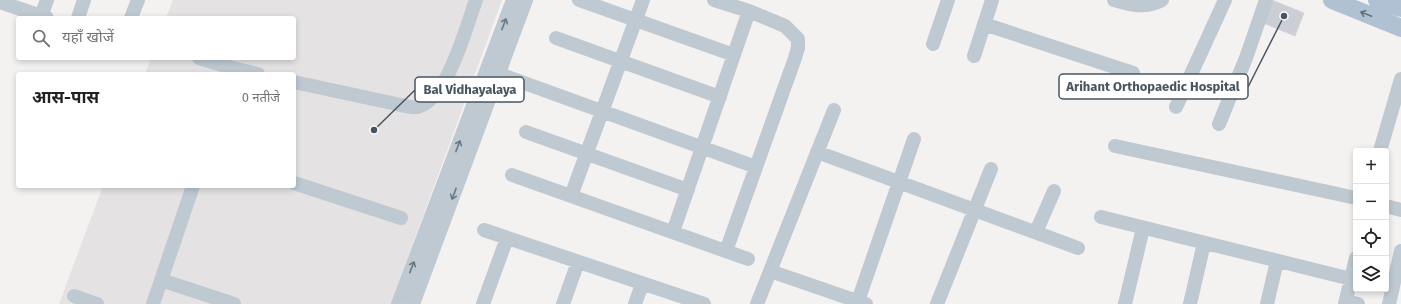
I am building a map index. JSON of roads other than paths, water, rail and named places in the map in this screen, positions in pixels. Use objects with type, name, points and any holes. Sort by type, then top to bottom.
[{"type":"main road","points":[[1332,0],[1401,28]]},
{"type":"main road","points":[[1377,0],[1401,8]]},
{"type":"street","points":[[44,16],[47,0]]},
{"type":"street","points":[[79,16],[84,0]]},
{"type":"street","points":[[132,16],[138,0]]},
{"type":"street","points":[[296,82],[401,105],[416,107],[427,103],[439,90],[449,74],[476,0]]},
{"type":"street","points":[[413,304],[493,72],[513,0]]},
{"type":"street","points":[[398,304],[493,72],[526,0]]},
{"type":"street","points":[[579,0],[734,55]]},
{"type":"street","points":[[571,196],[643,0]]},
{"type":"street","points":[[714,0],[749,11],[785,26],[798,39],[798,48],[795,58],[726,251]]},
{"type":"street","points":[[933,44],[948,0]]},
{"type":"street","points":[[974,56],[992,0]]},
{"type":"street","points":[[1114,0],[1131,5],[1146,6],[1162,0]]},
{"type":"street","points":[[1176,107],[1225,0]]},
{"type":"street","points":[[1219,124],[1246,58],[1266,0]]},
{"type":"street","points":[[0,2],[41,16]]},
{"type":"street","points":[[673,232],[749,11]]},
{"type":"street","points":[[984,24],[1133,73]]},
{"type":"street","points":[[556,38],[720,97]]},
{"type":"street","points":[[204,60],[231,71]]},
{"type":"street","points":[[493,72],[756,167]]},
{"type":"street","points":[[1381,148],[1401,79]]},
{"type":"street","points":[[757,304],[834,110]]},
{"type":"street","points":[[526,132],[688,190]]},
{"type":"street","points":[[770,271],[862,303],[899,182],[914,139]]},
{"type":"street","points":[[1114,146],[1353,197]]},
{"type":"street","points":[[817,152],[1078,248]]},
{"type":"street","points":[[937,304],[991,169]]},
{"type":"street","points":[[512,175],[748,259]]},
{"type":"street","points":[[296,184],[401,218]]},
{"type":"street","points":[[153,304],[192,188]]},
{"type":"street","points":[[1036,232],[1054,191]]},
{"type":"street","points":[[1389,207],[1401,210]]},
{"type":"street","points":[[1101,217],[1351,279]]},
{"type":"street","points":[[1125,304],[1144,228]]},
{"type":"street","points":[[484,230],[702,304]]},
{"type":"street","points":[[483,304],[507,238]]},
{"type":"street","points":[[1190,304],[1204,243]]},
{"type":"street","points":[[1389,304],[1401,251]]},
{"type":"street","points":[[1267,304],[1277,261]]},
{"type":"street","points":[[563,304],[578,262]]},
{"type":"street","points":[[1350,303],[1351,279],[1353,271]]},
{"type":"street","points":[[161,280],[234,304]]},
{"type":"street","points":[[635,304],[642,284]]},
{"type":"street","points":[[74,296],[97,304]]},
{"type":"place","name":"Arihant Orthopaedic Hospital","points":[[1284,16]]},
{"type":"place","name":"Bal Vidhayalaya","points":[[374,130]]}]
